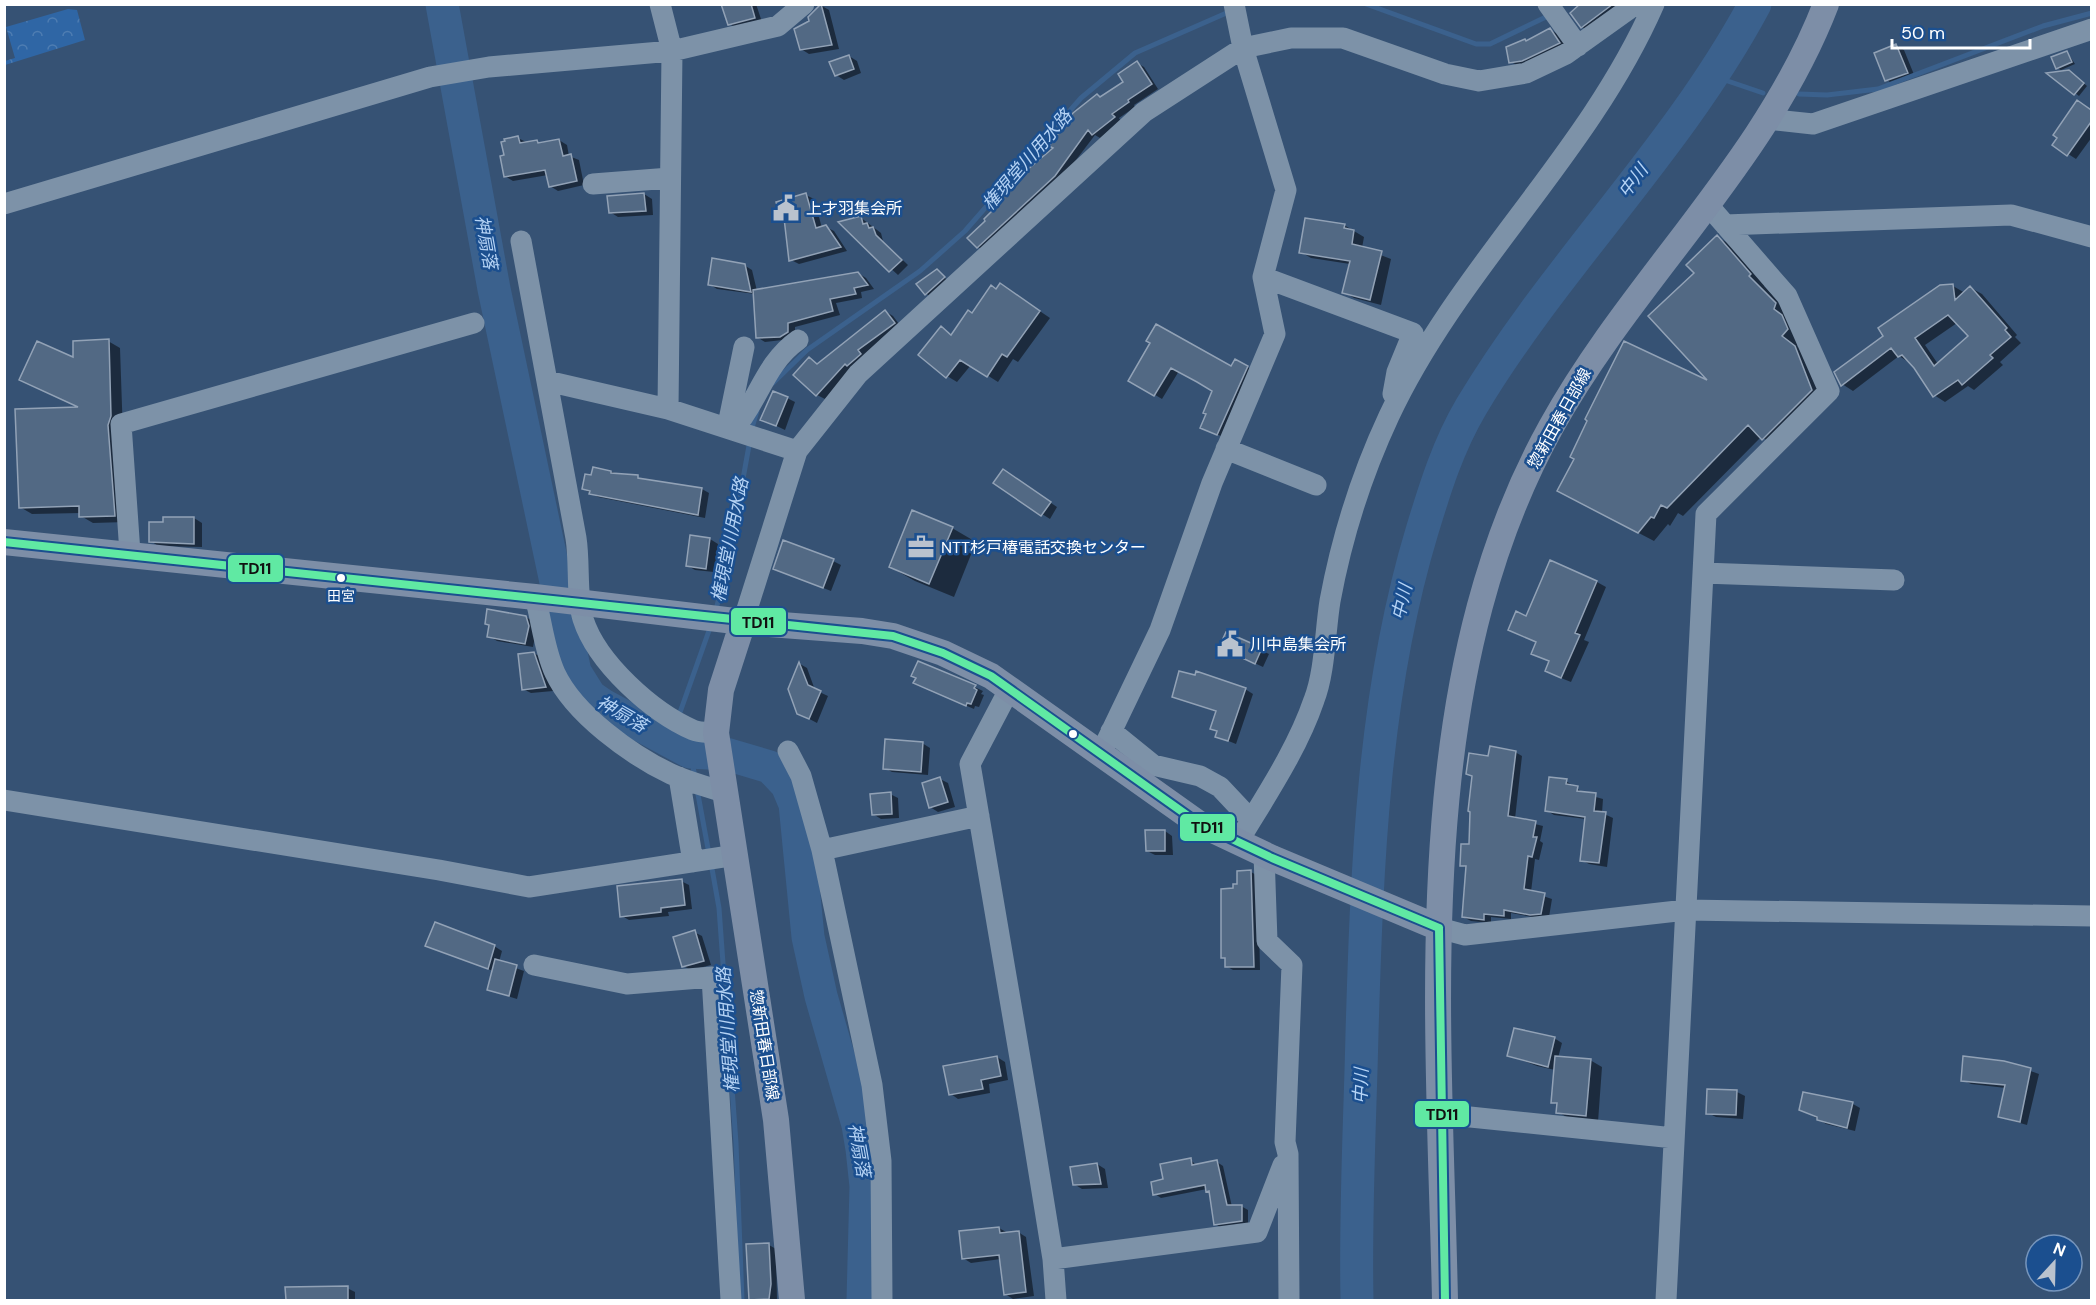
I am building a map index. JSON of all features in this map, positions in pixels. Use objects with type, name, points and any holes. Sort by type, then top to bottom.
[{"type":"main road","name":"惣新田春日部線","points":[[1445,1300],[1439,928],[1456,729],[1467,661],[1490,566],[1513,506],[1550,427],[1611,329],[1707,204],[1767,119],[1816,31],[1826,4]]},
{"type":"main road","points":[[4,542],[130,553],[743,622],[862,631],[893,636],[971,665],[1010,688],[1170,806],[1268,856],[1439,928]]},
{"type":"main road","points":[[716,733],[721,690],[743,622]]},
{"type":"main road","name":"惣新田春日部線","points":[[716,733],[723,792],[736,855],[776,1120],[792,1300]]},
{"type":"street","points":[[660,4],[672,51],[668,409]]},
{"type":"street","points":[[4,204],[430,77],[489,67],[672,51],[778,26],[804,4]]},
{"type":"street","points":[[1100,755],[1160,630],[1226,449],[1275,334],[1263,277],[1286,190],[1243,48],[1233,4]]},
{"type":"street","points":[[1548,4],[1578,46]]},
{"type":"street","points":[[743,622],[797,451],[858,374],[1144,112],[1243,48],[1291,38],[1343,38],[1445,74],[1479,81],[1526,74],[1578,46],[1635,4]]},
{"type":"street","points":[[1238,842],[1300,732],[1315,698],[1341,542],[1354,499],[1389,415],[1437,328],[1597,107],[1641,33],[1654,4]]},
{"type":"street","points":[[1767,119],[1813,124],[2091,29]]},
{"type":"street","points":[[593,184],[670,178]]},
{"type":"street","points":[[1666,1300],[1706,514],[1829,391],[1787,296],[1707,204]]},
{"type":"street","points":[[1725,225],[2011,215],[2091,237]]},
{"type":"street","points":[[521,241],[579,557],[583,618],[592,638],[618,675],[633,689],[664,713],[695,731],[716,733]]},
{"type":"street","points":[[1263,277],[1413,333],[1397,372],[1389,415]]},
{"type":"street","points":[[130,553],[121,424],[474,323]]},
{"type":"street","points":[[733,430],[744,418],[770,368],[798,340]]},
{"type":"street","points":[[733,430],[730,415],[744,347]]},
{"type":"street","points":[[547,381],[668,409],[797,451]]},
{"type":"street","points":[[1226,449],[1316,485]]},
{"type":"street","points":[[1703,573],[1894,580]]},
{"type":"street","points":[[535,597],[548,657],[567,692],[601,728],[634,753],[679,777],[723,792]]},
{"type":"street","points":[[1010,688],[970,764],[1053,1259],[1056,1300]]},
{"type":"street","points":[[1111,731],[1153,765],[1200,776],[1220,787],[1251,820]]},
{"type":"street","points":[[788,751],[801,776],[822,850],[872,1085],[881,1161],[882,1300]]},
{"type":"street","points":[[679,777],[693,862]]},
{"type":"street","points":[[4,800],[439,870],[529,887],[736,855]]},
{"type":"street","points":[[822,850],[979,816]]},
{"type":"street","points":[[1268,856],[1267,941],[1292,965],[1285,1142],[1288,1154],[1289,1300]]},
{"type":"street","points":[[1439,928],[1465,935],[1686,910],[2091,916]]},
{"type":"street","points":[[534,965],[627,984],[712,977],[730,1300]]},
{"type":"street","points":[[1441,1114],[1674,1138]]},
{"type":"street","points":[[1053,1259],[1257,1232],[1288,1154]]},
{"type":"green space","points":[[68,9],[77,10],[85,40],[5,65],[5,61],[15,58],[6,27]]},
{"type":"building","points":[[721,4],[751,4],[755,18],[728,25]]},
{"type":"building","points":[[821,4],[832,45],[800,50],[794,29],[809,21],[808,17]]},
{"type":"building","points":[[1580,4],[1613,4],[1581,28],[1570,13]]},
{"type":"building","points":[[1550,28],[1560,43],[1522,61],[1509,63],[1506,47],[1525,39],[1526,41]]},
{"type":"building","points":[[1896,44],[1908,73],[1885,81],[1874,53]]},
{"type":"building","points":[[2067,51],[2072,62],[2056,69],[2051,57]]},
{"type":"building","points":[[849,55],[854,69],[835,76],[829,62]]},
{"type":"building","points":[[1137,61],[1152,84],[1128,100],[1129,102],[1112,114],[1115,117],[1092,135],[1088,130],[1055,176],[977,248],[967,238],[985,221],[984,219],[996,207],[994,204],[1017,182],[1015,180],[1053,148],[1049,146],[1073,113],[1097,94],[1100,97],[1123,82],[1118,74]]},
{"type":"building","points":[[2069,70],[2084,83],[2074,95],[2046,73]]},
{"type":"building","points":[[2077,100],[2091,110],[2091,122],[2067,156],[2052,145],[2057,138],[2053,135]]},
{"type":"building","points":[[518,136],[520,143],[537,140],[538,143],[559,139],[563,156],[571,154],[577,181],[549,187],[545,170],[504,177],[500,156],[504,155],[501,142],[505,141],[504,139]]},
{"type":"building","points":[[644,193],[646,211],[609,213],[607,196]]},
{"type":"building","points":[[806,193],[816,228],[826,225],[841,247],[789,261],[784,218],[781,219],[776,202]]},
{"type":"building","points":[[861,216],[863,224],[867,223],[869,228],[873,227],[876,235],[902,260],[889,272],[838,222]]},
{"type":"building","points":[[1305,218],[1345,224],[1344,228],[1354,230],[1352,244],[1382,251],[1370,300],[1342,293],[1350,261],[1299,253]]},
{"type":"building","points":[[1717,235],[1751,274],[1749,276],[1776,303],[1774,309],[1782,315],[1788,329],[1782,336],[1795,346],[1812,390],[1762,440],[1748,425],[1667,508],[1661,505],[1654,518],[1651,517],[1638,533],[1557,491],[1574,459],[1570,457],[1587,421],[1585,419],[1624,341],[1707,380],[1648,316],[1694,273],[1686,265]]},
{"type":"building","points":[[712,258],[745,264],[751,292],[708,285]]},
{"type":"building","points":[[937,269],[945,277],[925,295],[916,284]]},
{"type":"building","points":[[858,272],[868,285],[854,288],[856,294],[830,299],[833,311],[788,323],[788,332],[780,337],[756,338],[753,290]]},
{"type":"building","points":[[1000,283],[1040,311],[1007,357],[1002,354],[987,377],[960,360],[946,378],[918,355],[941,326],[951,335],[968,310],[972,313],[991,285],[996,289]]},
{"type":"building","points":[[1953,284],[1955,300],[1970,286],[2007,328],[2005,330],[2011,337],[1990,355],[1993,358],[1962,385],[1958,380],[1933,397],[1914,368],[1902,355],[1898,357],[1891,348],[1841,386],[1834,372],[1883,336],[1878,328],[1940,285]],"holes":[[[1948,315],[1968,336],[1934,366],[1915,338]]]},
{"type":"building","points":[[885,310],[895,323],[858,350],[861,354],[847,366],[845,364],[816,396],[793,375],[809,357],[817,364]]},
{"type":"building","points":[[1156,324],[1231,366],[1235,359],[1248,366],[1217,435],[1200,428],[1212,391],[1171,368],[1154,396],[1128,381],[1150,343],[1146,341]]},
{"type":"building","points":[[109,339],[111,416],[108,425],[115,516],[79,517],[79,506],[19,508],[15,409],[78,407],[19,380],[37,341],[73,357],[73,341]]},
{"type":"building","points":[[773,391],[788,397],[776,426],[760,420]]},
{"type":"building","points":[[593,467],[611,471],[611,473],[638,475],[638,478],[702,488],[698,515],[589,494],[590,491],[582,489],[585,474],[591,475]]},
{"type":"building","points":[[1003,469],[1051,502],[1041,516],[993,483]]},
{"type":"building","name":"NTT杉戸椿電話交換センター","points":[[912,510],[953,527],[929,584],[889,567]]},
{"type":"building","points":[[163,517],[194,517],[194,544],[149,542],[149,522],[163,522]]},
{"type":"building","points":[[690,535],[710,538],[706,569],[686,566]]},
{"type":"building","points":[[783,540],[834,559],[823,588],[773,569]]},
{"type":"building","points":[[1550,560],[1597,581],[1575,633],[1580,635],[1561,678],[1545,671],[1549,661],[1531,654],[1536,642],[1508,630],[1516,611],[1526,616]]},
{"type":"building","points":[[487,609],[526,616],[529,626],[525,644],[487,637],[489,625],[485,624]]},
{"type":"building","points":[[1226,632],[1262,648],[1255,664],[1219,647]]},
{"type":"building","points":[[534,652],[546,687],[522,690],[518,654]]},
{"type":"building","points":[[918,661],[976,685],[974,688],[977,690],[971,704],[967,703],[966,706],[913,683],[916,678],[911,676]]},
{"type":"building","points":[[799,662],[808,685],[821,691],[809,719],[797,714],[788,689]]},
{"type":"building","points":[[1179,671],[1195,675],[1196,671],[1246,688],[1228,741],[1215,737],[1217,731],[1210,729],[1216,711],[1172,697]]},
{"type":"building","points":[[885,739],[923,742],[921,772],[883,769]]},
{"type":"building","points":[[1490,746],[1516,751],[1508,816],[1536,821],[1533,837],[1537,837],[1532,857],[1528,856],[1524,889],[1545,893],[1541,914],[1530,915],[1504,910],[1504,916],[1484,914],[1484,920],[1462,917],[1466,866],[1460,866],[1461,844],[1469,844],[1470,812],[1468,811],[1472,776],[1466,774],[1469,753],[1488,756]]},
{"type":"building","points":[[940,777],[948,802],[929,808],[922,783]]},
{"type":"building","points":[[1549,777],[1567,779],[1566,784],[1578,786],[1577,791],[1596,793],[1594,811],[1606,812],[1599,863],[1580,861],[1585,817],[1545,811]]},
{"type":"building","points":[[891,792],[892,814],[872,815],[870,794]]},
{"type":"building","points":[[1145,830],[1165,830],[1165,851],[1146,851]]},
{"type":"building","points":[[1251,870],[1254,967],[1225,967],[1225,958],[1221,958],[1221,889],[1233,888],[1233,884],[1237,884],[1237,871]]},
{"type":"building","points":[[682,879],[685,905],[661,908],[661,912],[620,917],[617,886]]},
{"type":"building","points":[[435,922],[495,945],[488,969],[425,946]]},
{"type":"building","points":[[695,930],[704,961],[682,967],[673,937]]},
{"type":"building","points":[[495,959],[517,965],[509,996],[487,990]]},
{"type":"building","points":[[1514,1028],[1555,1037],[1548,1067],[1507,1056]]},
{"type":"building","points":[[997,1056],[1001,1076],[981,1080],[983,1089],[949,1095],[943,1066]]},
{"type":"building","points":[[1555,1056],[1591,1059],[1586,1116],[1556,1113],[1557,1103],[1551,1103]]},
{"type":"building","points":[[1963,1056],[2004,1061],[2031,1068],[2020,1122],[1998,1117],[2005,1085],[1961,1081]]},
{"type":"building","points":[[1707,1089],[1737,1090],[1736,1115],[1706,1114]]},
{"type":"building","points":[[1803,1092],[1853,1102],[1847,1128],[1817,1120],[1817,1117],[1799,1110]]},
{"type":"building","points":[[1191,1158],[1192,1165],[1217,1160],[1227,1205],[1242,1205],[1242,1221],[1214,1225],[1209,1191],[1206,1192],[1205,1185],[1153,1195],[1151,1182],[1163,1179],[1160,1164]]},
{"type":"building","points":[[1097,1163],[1101,1184],[1073,1185],[1070,1167]]},
{"type":"building","points":[[999,1227],[1000,1233],[1019,1231],[1026,1292],[1004,1295],[999,1255],[962,1259],[959,1231]]},
{"type":"building","points":[[769,1243],[771,1284],[769,1299],[749,1300],[746,1244]]},
{"type":"building","points":[[348,1286],[348,1300],[286,1300],[285,1287]]},
{"type":"waterway","name":"神扇落","points":[[442,4],[494,289],[575,672],[590,696],[690,752],[726,754],[770,767],[787,785],[795,804],[808,937],[821,996],[858,1125],[862,1149],[866,1186],[863,1300]]},
{"type":"waterway","name":"権現堂川用水路","points":[[1366,4],[1476,44],[1490,44],[1550,15]]},
{"type":"waterway","name":"中川","points":[[1357,1300],[1357,1200],[1370,843],[1383,717],[1393,654],[1406,592],[1427,515],[1455,437],[1504,355],[1690,109],[1755,4]]},
{"type":"waterway","name":"権現堂川用水路","points":[[773,383],[807,350],[920,271],[965,231],[1081,98],[1135,53],[1231,11]]},
{"type":"waterway","points":[[1799,94],[1827,95],[1878,89],[2043,26],[2092,13]]},
{"type":"waterway","points":[[1713,76],[1763,93]]},
{"type":"waterway","name":"権現堂川用水路","points":[[751,431],[757,411]]},
{"type":"waterway","name":"権現堂川用水路","points":[[716,610],[730,551],[750,440]]},
{"type":"waterway","name":"権現堂川用水路","points":[[678,718],[711,625]]},
{"type":"waterway","name":"権現堂川用水路","points":[[681,732],[690,752],[695,777]]},
{"type":"waterway","name":"権現堂川用水路","points":[[697,789],[709,854]]},
{"type":"waterway","name":"権現堂川用水路","points":[[711,863],[719,908],[736,1143],[742,1300]]},
{"type":"transit line","name":"TD11","points":[[4,542],[893,636],[943,653],[991,676],[1198,823],[1272,858],[1439,928]]},
{"type":"transit line","name":"TD11","points":[[1439,928],[1445,1300]]},
{"type":"place","name":"上才羽集会所","points":[[786,208]]},
{"type":"place","name":"NTT杉戸椿電話交換センター","points":[[921,547]]},
{"type":"place","name":"田宮","points":[[341,578]]},
{"type":"place","name":"川中島集会所","points":[[1230,644]]}]
